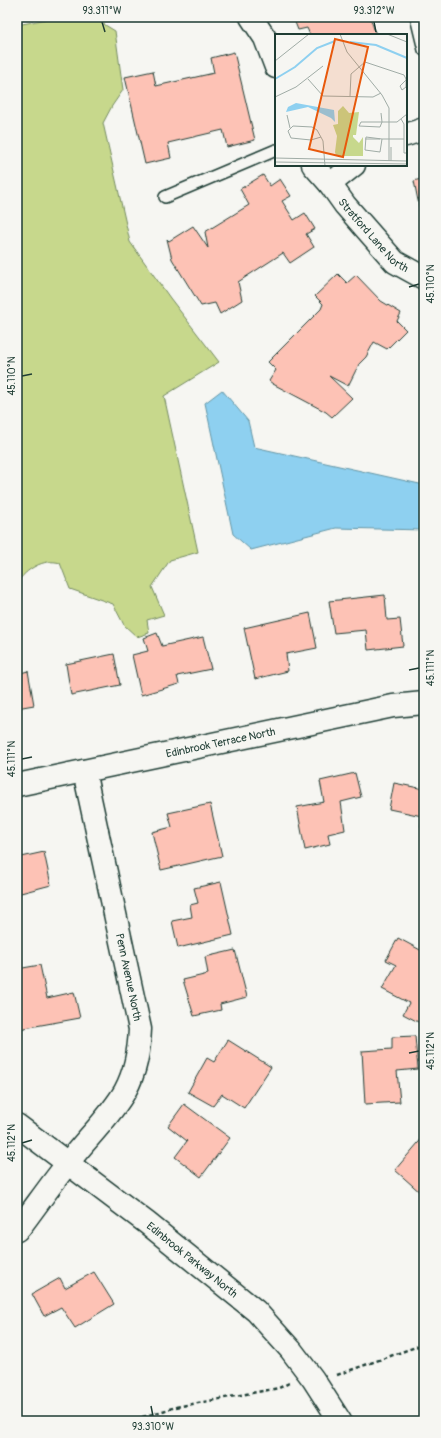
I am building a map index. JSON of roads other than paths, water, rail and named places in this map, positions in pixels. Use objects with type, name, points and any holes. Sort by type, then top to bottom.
[{"type":"street","points":[[251,17],[265,38],[275,64]]},
{"type":"street","points":[[407,135],[424,129]]},
{"type":"street","name":"Stratford Lane North","points":[[314,166],[330,184],[345,205],[395,262],[424,278]]},
{"type":"street","points":[[330,184],[353,166]]},
{"type":"street","name":"Edinbrook Terrace North","points":[[17,785],[393,706],[424,703]]},
{"type":"street","name":"Penn Avenue North","points":[[17,1230],[68,1163],[112,1110],[125,1091],[134,1070],[139,1051],[140,1029],[84,771]]},
{"type":"street","name":"Edinbrook Parkway North","points":[[17,1125],[153,1228],[256,1311],[291,1350],[313,1378],[340,1421]]},
{"type":"lane","points":[[416,17],[424,50]]},
{"type":"lane","points":[[165,197],[275,150]]},
{"type":"water","points":[[222,390],[248,421],[254,447],[424,485],[424,530],[336,528],[251,550],[233,534],[205,403]]}]
